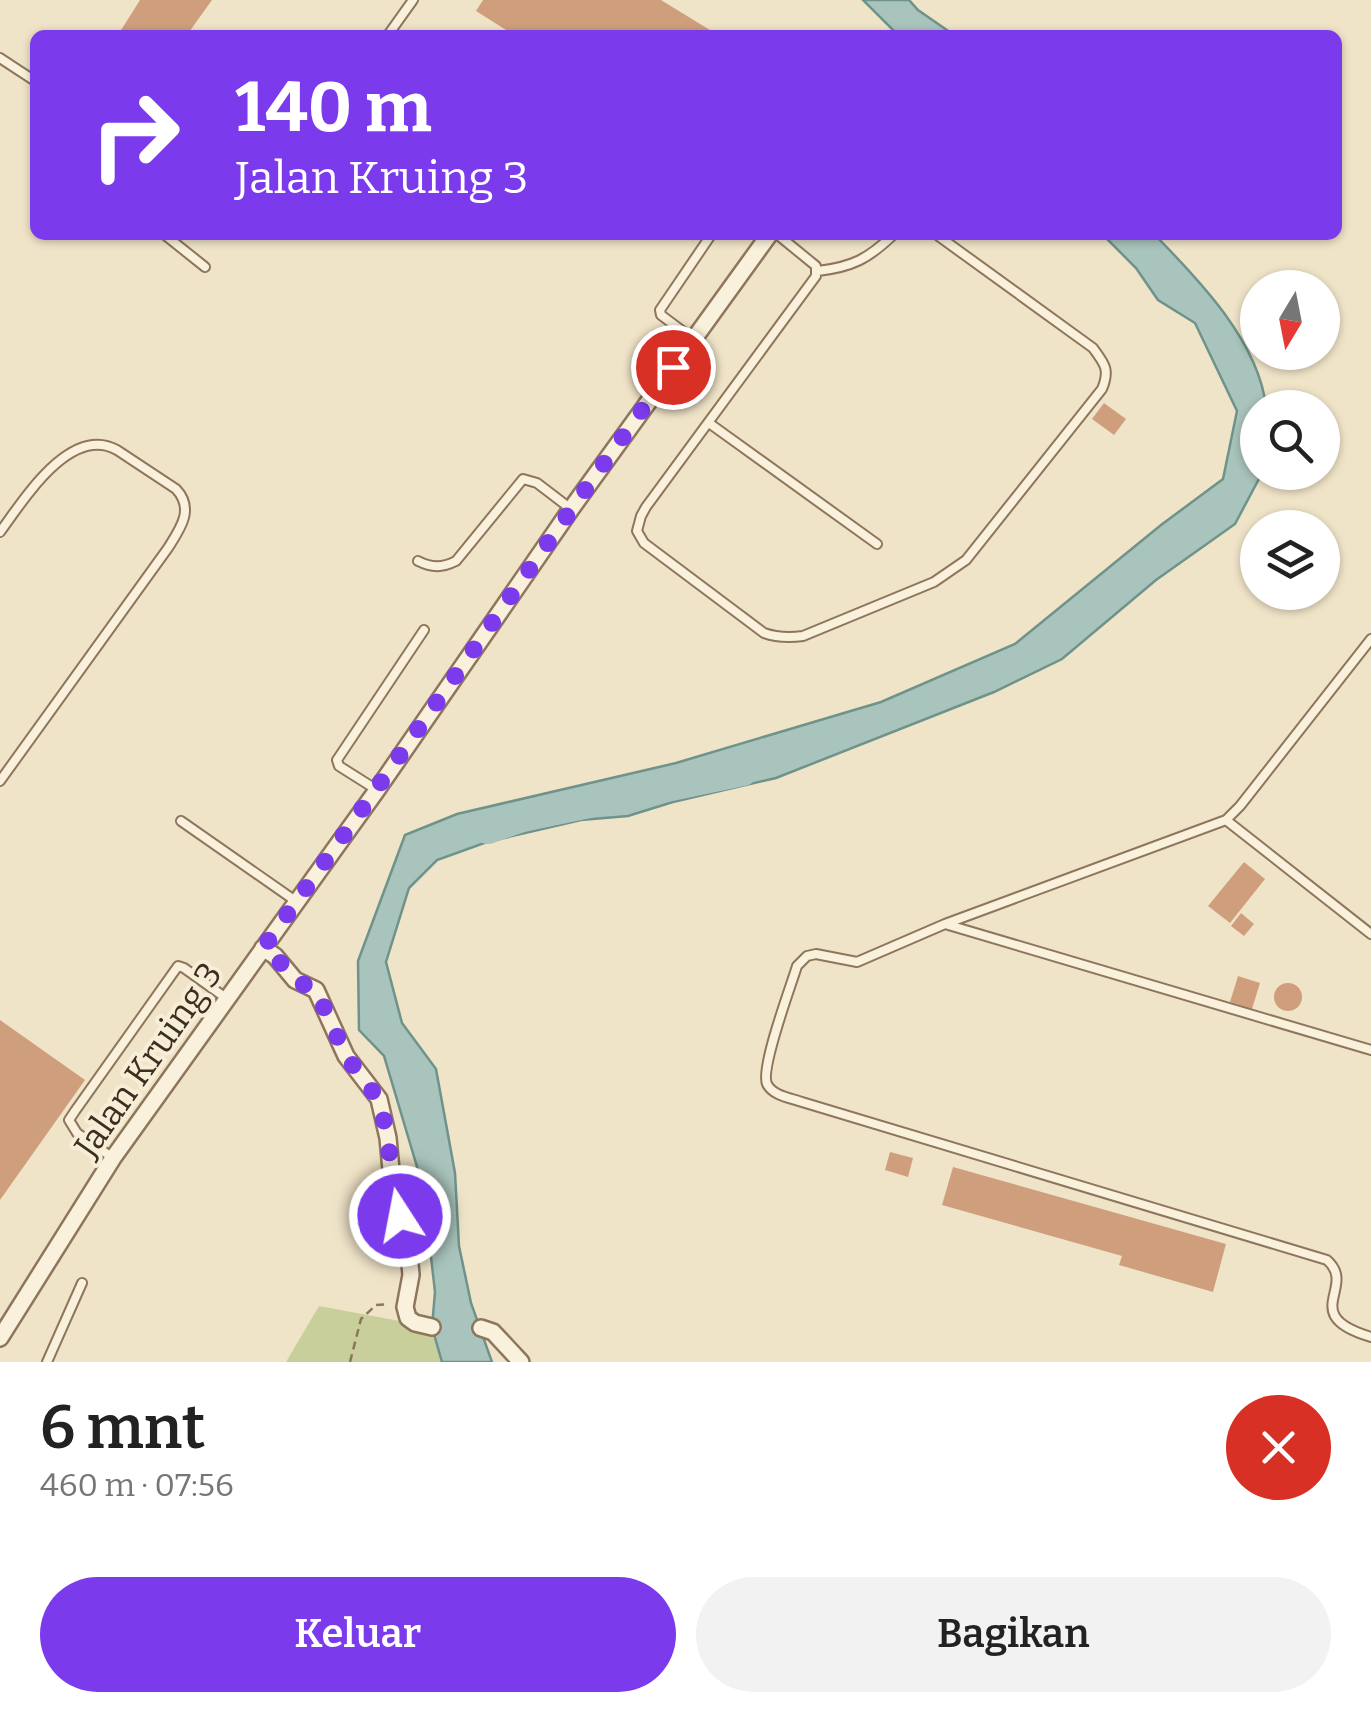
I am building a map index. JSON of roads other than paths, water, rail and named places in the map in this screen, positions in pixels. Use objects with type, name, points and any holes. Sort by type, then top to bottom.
[{"type":"street","name":"Jalan Kruing 3","points":[[0,1338],[113,1158],[765,240]]},
{"type":"street","points":[[263,948],[275,956],[294,980],[316,990],[346,1056],[379,1100],[388,1138],[393,1191],[408,1242],[412,1276],[405,1307],[408,1318],[432,1327]]},
{"type":"street","points":[[481,1328],[493,1332],[522,1362]]},
{"type":"lane","points":[[392,30],[413,0]]},
{"type":"lane","points":[[0,58],[30,78]]},
{"type":"lane","points":[[171,240],[205,266]]},
{"type":"lane","points":[[694,339],[661,315],[660,310],[708,240]]},
{"type":"lane","points":[[784,240],[818,271]]},
{"type":"lane","points":[[818,271],[852,265],[887,240]]},
{"type":"lane","points":[[818,271],[646,507],[638,524],[638,536],[644,543],[764,632],[777,637],[803,636],[934,582],[966,560],[1102,389],[1106,367],[1093,348],[944,240]]},
{"type":"lane","points":[[709,424],[877,544]]},
{"type":"lane","points":[[0,532],[4,517],[50,468],[62,458],[98,444],[117,450],[176,489],[186,505],[180,530],[168,548],[0,781]]},
{"type":"lane","points":[[418,562],[439,567],[456,560],[523,479],[537,483],[571,509]]},
{"type":"lane","points":[[377,790],[339,766],[337,760],[424,630]]},
{"type":"lane","points":[[1371,639],[1226,820],[945,924],[858,962],[811,954],[800,962],[765,1076],[772,1090],[802,1102],[1320,1258],[1335,1268],[1338,1280],[1332,1310],[1340,1325],[1371,1337]]},
{"type":"lane","points":[[1226,820],[1371,934]]},
{"type":"lane","points":[[181,821],[297,902]]},
{"type":"lane","points":[[1362,928],[1371,916]]},
{"type":"lane","points":[[945,924],[1371,1050]]},
{"type":"lane","points":[[113,1158],[77,1133],[70,1120],[178,966],[227,999]]},
{"type":"lane","points":[[48,1362],[82,1283]]},
{"type":"water","points":[[863,0],[909,0],[947,30],[893,30]]},
{"type":"water","points":[[1108,240],[1160,240],[1239,336],[1240,370],[1256,370],[1262,390],[1240,390],[1240,490],[1253,490],[1235,524],[1156,580],[1062,659],[994,692],[776,778],[628,816],[581,820],[487,842],[437,860],[409,888],[386,962],[402,1023],[436,1069],[455,1173],[459,1246],[471,1303],[492,1362],[442,1362],[432,1327],[435,1292],[423,1187],[384,1056],[359,1030],[358,961],[405,835],[457,814],[676,763],[881,702],[1015,644],[1223,479],[1237,411],[1195,323],[1158,300],[1136,268]]},
{"type":"waterway","points":[[488,830],[522,818],[743,772]]}]
